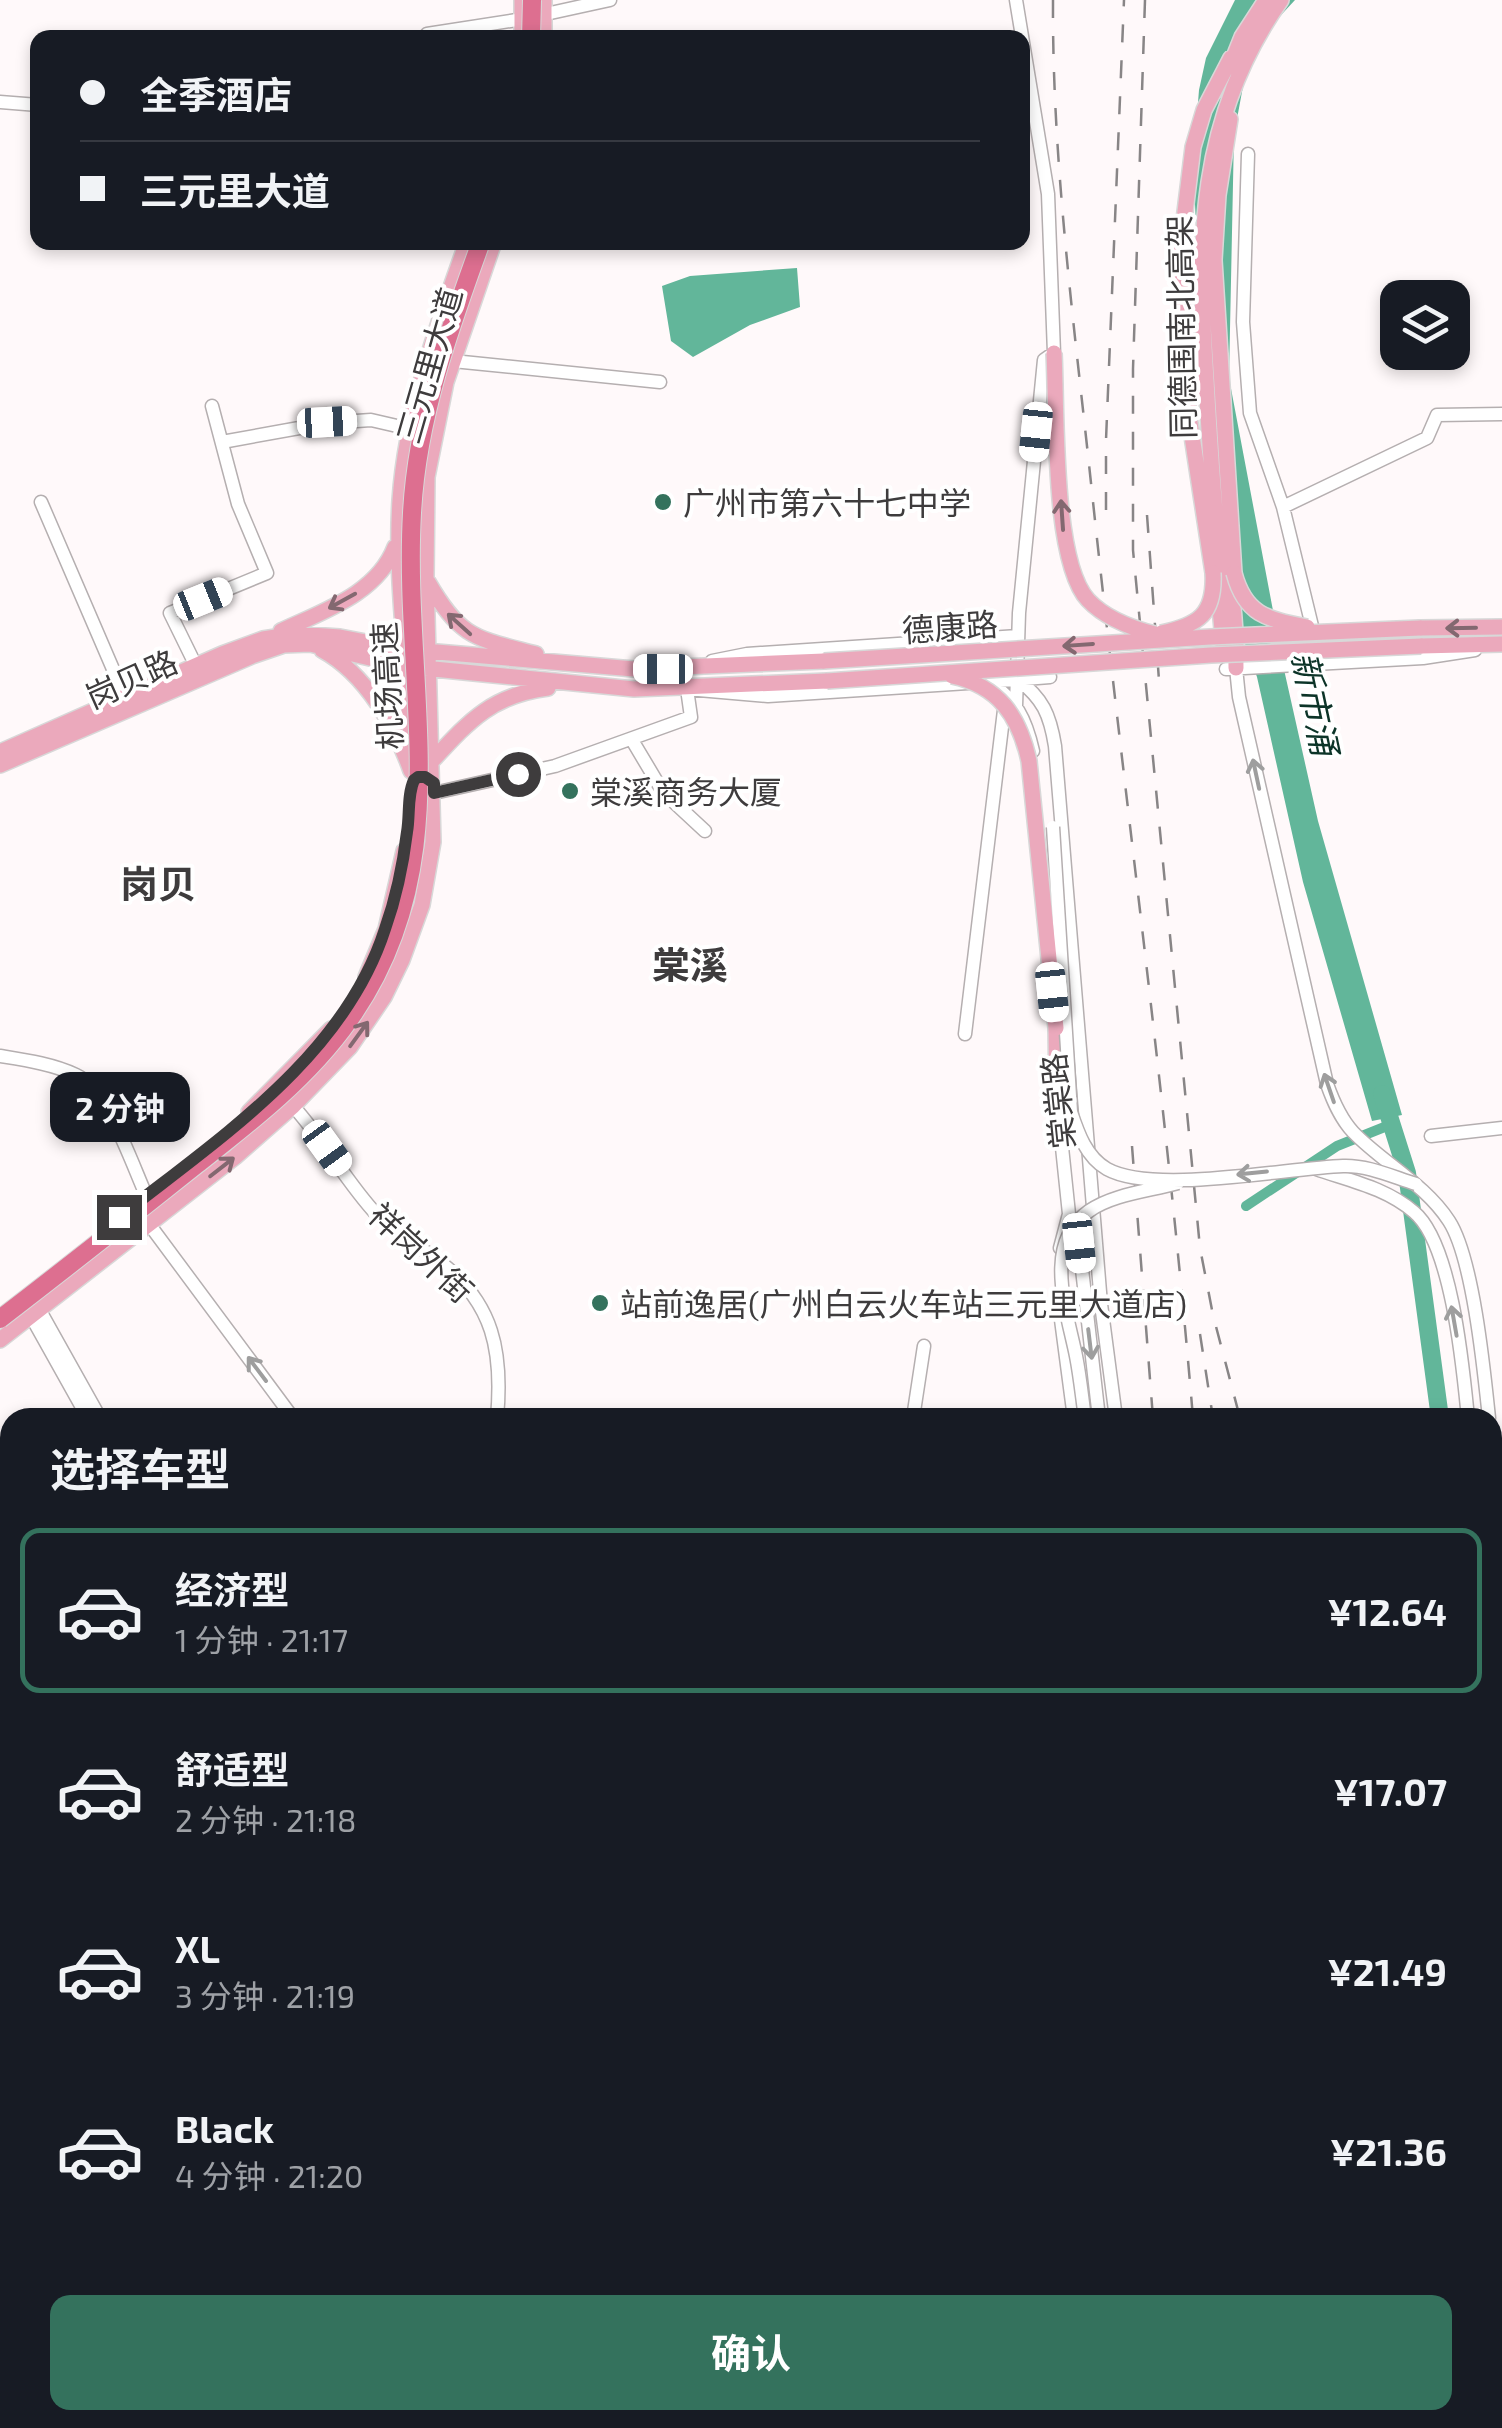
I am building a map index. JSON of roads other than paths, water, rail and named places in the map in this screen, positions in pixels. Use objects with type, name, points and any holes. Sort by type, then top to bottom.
[{"type":"highway","points":[[534,30],[540,5]]},
{"type":"highway","name":"机场高速","points":[[0,1320],[240,1130],[294,1082],[348,1022],[379,970],[407,894],[420,810],[411,560],[414,480],[431,391],[478,250]]},
{"type":"main road","points":[[522,0],[522,30]]},
{"type":"main road","name":"同德围南北高架","points":[[1236,668],[1220,598],[1206,473],[1192,301],[1194,220],[1206,140],[1217,102],[1242,37],[1266,0]]},
{"type":"main road","name":"同德围南北高架","points":[[1206,473],[1203,223],[1213,149],[1239,69],[1281,0]]},
{"type":"main road","points":[[540,5],[543,30]]},
{"type":"main road","points":[[1112,643],[1192,624],[1204,614],[1214,589],[1188,410],[1181,244],[1186,185],[1200,121],[1242,37]]},
{"type":"main road","points":[[1239,69],[1218,195],[1214,260],[1234,573],[1244,602],[1258,613],[1330,632]]},
{"type":"main road","name":"三元里大道","points":[[0,1310],[286,1078],[325,1037],[354,998],[378,950],[407,837],[411,777],[398,538],[402,482],[410,429],[432,347],[464,250]]},
{"type":"main road","name":"三元里大道","points":[[0,1340],[293,1106],[350,1047],[378,1007],[402,960],[427,883],[433,842],[427,477],[435,428],[491,250]]},
{"type":"main road","points":[[1054,352],[1062,521],[1069,566],[1078,586],[1102,612],[1122,624],[1156,634]]},
{"type":"main road","points":[[264,640],[361,590],[390,561],[398,538]]},
{"type":"main road","points":[[426,579],[456,626],[472,636],[577,665]]},
{"type":"main road","name":"德康路","points":[[403,658],[428,652],[577,665],[684,669],[1112,643],[1502,626]]},
{"type":"main road","name":"岗贝路","points":[[0,752],[264,640],[314,634],[403,658]]},
{"type":"main road","points":[[310,644],[334,656],[364,687],[387,718],[411,777],[425,777],[434,788]]},
{"type":"main road","name":"岗贝路","points":[[0,765],[284,645],[310,644],[403,658]]},
{"type":"main road","name":"德康路","points":[[403,658],[428,669],[577,684],[688,689],[1211,655],[1502,645]]},
{"type":"main road","points":[[928,674],[962,678],[997,695],[1023,732],[1056,1028],[1056,1098]]},
{"type":"main road","points":[[433,760],[473,717],[490,705],[534,690],[577,684]]},
{"type":"main road","points":[[36,1282],[40,1309]]},
{"type":"street","points":[[452,30],[523,19],[540,5],[610,0]]},
{"type":"street","points":[[1016,0],[1021,30]]},
{"type":"street","points":[[965,1034],[1018,636],[1044,360],[1054,352],[1048,194],[1030,85]]},
{"type":"street","points":[[0,102],[30,105]]},
{"type":"street","points":[[1248,154],[1243,322],[1250,412],[1283,507],[1321,664]]},
{"type":"street","points":[[454,361],[660,382]]},
{"type":"street","points":[[196,666],[170,612],[267,572],[238,504],[212,406]]},
{"type":"street","points":[[1283,507],[1427,438],[1436,415],[1502,414]]},
{"type":"street","points":[[222,442],[327,422],[372,420],[410,429]]},
{"type":"street","points":[[42,502],[125,697]]},
{"type":"street","points":[[684,669],[747,654],[1018,636]]},
{"type":"street","points":[[911,643],[915,686]]},
{"type":"street","points":[[1488,1408],[1461,1247],[1449,1220],[1416,1184],[1352,1131],[1334,1104],[1327,1084],[1239,697],[1236,668],[1423,658],[1502,645]]},
{"type":"street","points":[[434,788],[555,766],[632,740],[691,717],[688,689],[768,696],[988,682],[1010,684],[1050,677]]},
{"type":"street","name":"棠棠路","points":[[1010,684],[1028,727],[1036,775],[1030,827],[1069,1214],[1056,1265],[1056,1286],[1073,1408]]},
{"type":"street","name":"棠棠路","points":[[1010,684],[1036,693],[1045,708],[1055,746],[1101,1304],[1115,1408]]},
{"type":"street","points":[[632,740],[663,792],[705,831]]},
{"type":"street","points":[[1055,746],[1052,827],[1068,1087],[1080,1138],[1093,1157],[1106,1168],[1138,1176],[1185,1180],[1345,1166],[1416,1184]]},
{"type":"street","points":[[0,1056],[45,1065],[88,1082],[107,1111],[146,1195]]},
{"type":"street","name":"祥岗外街","points":[[293,1106],[378,1215],[451,1271],[478,1302],[491,1328],[498,1356],[498,1408]]},
{"type":"street","points":[[1431,1136],[1502,1128]]},
{"type":"street","points":[[1062,1147],[1067,1137],[1075,1134],[1082,1135],[1089,1146]]},
{"type":"street","points":[[1316,1169],[1392,1196],[1418,1214],[1431,1233],[1442,1258],[1466,1408]]},
{"type":"street","points":[[1083,1408],[1061,1263],[1070,1232],[1088,1212],[1110,1201],[1185,1180]]},
{"type":"street","points":[[1069,1214],[1079,1243],[1098,1408]]},
{"type":"street","points":[[149,1224],[285,1408]]},
{"type":"street","points":[[40,1309],[84,1408]]},
{"type":"street","points":[[40,1309],[94,1408]]},
{"type":"street","points":[[915,1408],[924,1346]]},
{"type":"waterway","name":"新市涌","points":[[1382,1094],[1407,1173],[1439,1408]]},
{"type":"waterway","points":[[1246,1206],[1337,1146],[1392,1124]]},
{"type":"railway","points":[[1053,0],[1065,242],[1171,1184],[1192,1408]]},
{"type":"railway","points":[[1106,510],[1124,0]]},
{"type":"railway","points":[[1145,0],[1133,369],[1133,550],[1200,1248],[1237,1408]]},
{"type":"railway","points":[[1147,515],[1160,694]]},
{"type":"railway","points":[[1132,1146],[1152,1408]]},
{"type":"railway","points":[[1200,1334],[1211,1408]]},
{"type":"place","name":"广州市第六十七中学","points":[[663,502]]},
{"type":"place","name":"棠溪商务大厦","points":[[570,791]]},
{"type":"place","name":"站前逸居(广州白云火车站三元里大道店)","points":[[600,1303]]},
{"type":"district","name":"岗贝","points":[[158,883]]},
{"type":"district","name":"棠溪","points":[[690,964]]}]
